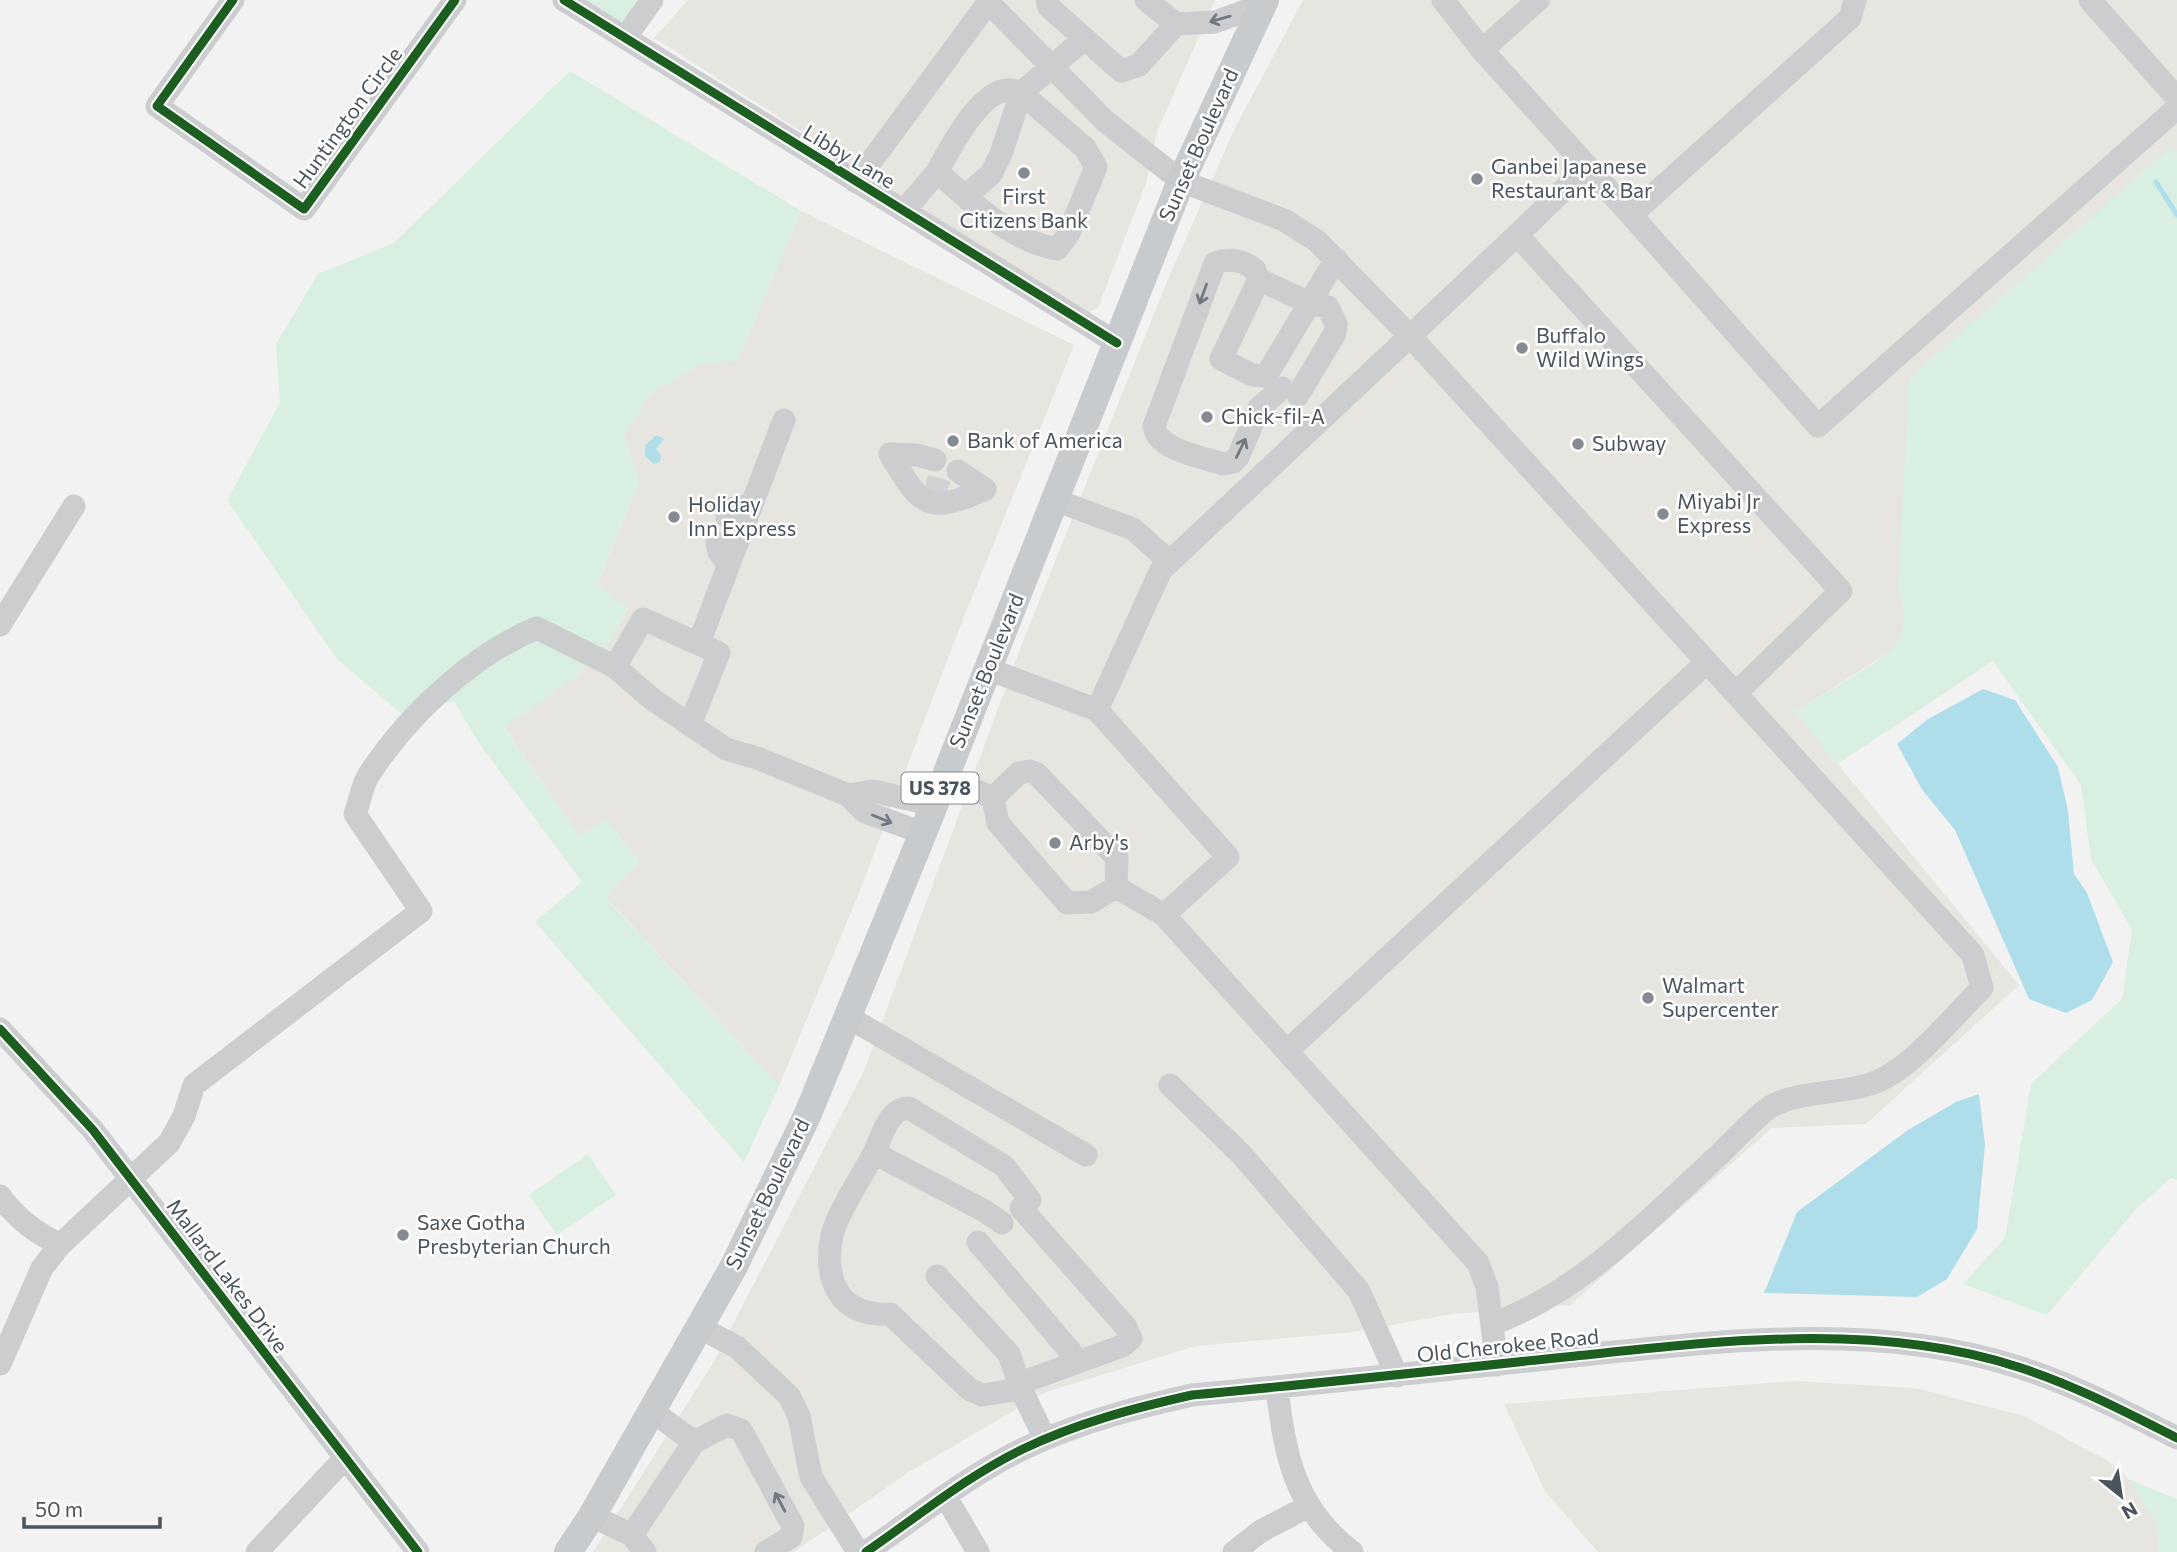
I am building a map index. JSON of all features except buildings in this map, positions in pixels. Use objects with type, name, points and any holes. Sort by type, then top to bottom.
[{"type":"main road","name":"Sunset Boulevard","points":[[578,1540],[700,1328],[781,1170],[848,1017],[923,833],[1181,181],[1263,2]]},
{"type":"street","name":"Huntington Circle","points":[[233,0],[157,106],[304,209],[455,0]]},
{"type":"street","name":"Libby Lane","points":[[564,0],[1117,343]]},
{"type":"street","points":[[625,38],[652,0]]},
{"type":"street","points":[[1048,0],[1049,7],[1121,71],[1139,65],[1176,24]]},
{"type":"street","points":[[1146,0],[1176,24],[1215,22],[1263,2]]},
{"type":"street","points":[[1482,50],[1538,0]]},
{"type":"street","points":[[1631,215],[1850,18],[1855,0]]},
{"type":"street","points":[[2090,0],[2177,98]]},
{"type":"street","points":[[856,182],[989,1],[1050,68],[1105,121],[1181,181],[1284,220],[1317,241],[1410,336],[1973,956],[1982,988],[1902,1066],[1871,1084],[1811,1095],[1770,1107],[1642,1226],[1566,1289],[1530,1311],[1493,1324]]},
{"type":"street","points":[[1453,5],[1482,50],[1818,426],[2177,108]]},
{"type":"street","points":[[966,197],[1021,93],[1084,39]]},
{"type":"street","points":[[904,211],[937,172],[982,103],[995,94],[1016,90],[1021,93],[1085,148],[1096,167],[1068,235],[1057,249],[1032,244],[1014,234],[937,172]]},
{"type":"street","points":[[1097,710],[1161,570],[1587,167]]},
{"type":"street","points":[[1517,235],[1841,592],[1736,693]]},
{"type":"street","points":[[1224,259],[1254,272],[1309,303],[1328,307],[1336,324],[1335,332],[1259,408],[1238,457],[1233,462],[1223,464],[1163,443],[1155,435],[1154,426],[1215,263],[1224,259]]},
{"type":"street","points":[[1282,386],[1309,303],[1336,260]]},
{"type":"street","points":[[1254,272],[1221,359],[1282,386],[1315,425]]},
{"type":"street","points":[[699,643],[784,420]]},
{"type":"street","points":[[930,473],[890,454],[914,494],[938,504],[958,502],[985,489],[955,480]]},
{"type":"street","points":[[1055,500],[1133,529],[1170,561]]},
{"type":"street","points":[[727,517],[733,508],[751,505]]},
{"type":"street","points":[[0,625],[74,506]]},
{"type":"street","points":[[717,543],[719,552],[728,564]]},
{"type":"street","points":[[615,667],[643,619],[719,653],[690,725]]},
{"type":"street","points":[[0,1364],[33,1283],[60,1245],[169,1143],[184,1116],[194,1085],[421,911],[355,814],[368,775],[414,720],[478,659],[513,638],[537,628],[615,667],[652,699],[726,749],[757,758],[848,795],[865,812],[923,833]]},
{"type":"street","points":[[1287,1051],[1707,662]]},
{"type":"street","points":[[988,669],[1097,710],[1227,857],[1164,915]]},
{"type":"street","points":[[993,798],[1019,773],[1030,771],[1037,774],[1117,858],[1116,887]]},
{"type":"street","points":[[944,777],[993,798]]},
{"type":"street","points":[[848,795],[873,791],[934,805]]},
{"type":"street","points":[[993,798],[998,823],[1067,903],[1091,902],[1116,887]]},
{"type":"street","points":[[1116,887],[1164,915],[1478,1263],[1488,1287],[1497,1364]]},
{"type":"street","points":[[848,1017],[1086,1155]]},
{"type":"street","name":"Mallard Lakes Drive","points":[[0,1029],[46,1075],[130,1177],[418,1552]]},
{"type":"street","points":[[1170,1085],[1241,1154],[1359,1291],[1397,1376]]},
{"type":"street","points":[[909,1108],[1004,1166],[1026,1204],[1126,1326],[1131,1339],[1122,1346],[1026,1381],[1021,1389],[982,1395],[970,1389],[890,1314],[873,1315],[851,1305],[835,1288],[830,1278],[833,1233],[874,1153],[895,1111],[909,1108]]},
{"type":"street","points":[[874,1153],[983,1210],[1002,1223]]},
{"type":"street","points":[[0,1196],[13,1214],[35,1232],[60,1245]]},
{"type":"street","points":[[978,1242],[1080,1362]]},
{"type":"street","points":[[937,1276],[1009,1354],[1021,1389],[1045,1439]]},
{"type":"street","points":[[700,1328],[737,1347],[789,1396],[799,1416],[811,1478],[858,1552]]},
{"type":"street","name":"Old Cherokee Road","points":[[866,1552],[977,1475],[1045,1439],[1131,1408],[1192,1395],[1769,1340],[1858,1339],[1946,1351],[2018,1367],[2177,1438]]},
{"type":"street","points":[[1277,1388],[1287,1456],[1309,1506],[1334,1536],[1352,1552]]},
{"type":"street","points":[[652,1410],[694,1441]]},
{"type":"street","points":[[578,1540],[639,1544],[694,1441],[727,1425],[741,1430],[793,1526],[791,1537],[766,1552]]},
{"type":"street","points":[[257,1552],[345,1458]]},
{"type":"street","points":[[946,1497],[978,1552]]},
{"type":"street","points":[[1234,1552],[1261,1531],[1309,1506]]},
{"type":"shaded area","points":[[688,0],[1215,0],[1157,132],[1146,183],[1098,308],[1087,313],[654,38]]},
{"type":"shaded area","points":[[1303,0],[2177,0],[2177,152],[2167,151],[1898,590],[1904,607],[1903,630],[1893,650],[1795,712],[2019,985],[1866,1124],[1772,1128],[1570,1305],[1452,1314],[1354,1332],[1196,1346],[1046,1392],[909,1472],[794,1552],[593,1552],[713,1363],[863,1073],[1022,644],[1166,284],[1233,132]]},
{"type":"shaded area","points":[[801,211],[1074,345],[956,637],[861,888],[779,1086],[606,897],[639,862],[607,820],[579,836],[504,727],[575,677],[609,642],[628,608],[597,585],[639,482],[624,435],[650,394],[700,364],[738,360]]},
{"type":"shaded area","points":[[1794,1381],[1915,1388],[2024,1416],[2108,1461],[2128,1479],[2156,1522],[2159,1552],[1598,1552],[1545,1491],[1504,1404]]},
{"type":"green space","points":[[564,0],[652,0],[625,38]]},
{"type":"green space","points":[[570,71],[801,211],[738,360],[700,364],[650,394],[624,435],[639,482],[597,584],[628,607],[609,642],[575,677],[504,728],[579,836],[607,820],[639,862],[606,898],[779,1086],[744,1162],[535,922],[582,882],[477,740],[454,701],[403,715],[337,659],[227,500],[280,403],[276,344],[318,274],[394,243]]},
{"type":"green space","points":[[2167,150],[2177,152],[2177,1180],[2171,1178],[2136,1209],[2047,1315],[1963,1284],[2005,1238],[2031,1084],[2122,999],[2132,930],[2091,859],[2081,785],[1993,661],[1837,764],[1795,712],[1888,653],[1901,633],[1903,612],[1898,590],[1909,379]]},
{"type":"green space","points":[[588,1154],[616,1195],[557,1235],[529,1195]]},
{"type":"green space","points":[[2128,1479],[2177,1499],[2177,1552],[2159,1552],[2156,1522]]},
{"type":"water","points":[[656,435],[664,439],[656,449],[661,455],[660,462],[654,464],[645,456],[645,446]]},
{"type":"water","points":[[1983,689],[2015,700],[2058,767],[2068,811],[2074,874],[2087,893],[2113,962],[2092,1000],[2066,1013],[2029,999],[1955,830],[1923,791],[1897,744],[1928,719]]},
{"type":"water","points":[[1979,1094],[1985,1145],[1977,1229],[1947,1279],[1917,1297],[1764,1293],[1797,1212],[1908,1130],[1956,1102]]},
{"type":"waterway","points":[[2156,182],[2177,215]]},
{"type":"tunnel","points":[[925,486],[950,493]]},
{"type":"cycle path","points":[[233,0],[157,106],[304,209],[455,0]]},
{"type":"cycle path","points":[[564,0],[1117,343]]},
{"type":"cycle path","points":[[0,1029],[93,1130],[418,1552]]},
{"type":"cycle path","points":[[866,1552],[962,1484],[1023,1449],[1064,1431],[1149,1405],[1192,1395],[1670,1346],[1788,1339],[1846,1339],[1904,1343],[1962,1352],[2018,1367],[2058,1382],[2177,1438]]},
{"type":"place","name":"First Citizens Bank","points":[[1024,173]]},
{"type":"place","name":"Ganbei Japanese Restaurant & Bar","points":[[1477,179]]},
{"type":"place","name":"Buffalo Wild Wings","points":[[1522,348]]},
{"type":"place","name":"Chick-fil-A","points":[[1207,417]]},
{"type":"place","name":"Bank of America","points":[[953,441]]},
{"type":"place","name":"Subway","points":[[1578,444]]},
{"type":"place","name":"Miyabi Jr Express","points":[[1663,514]]},
{"type":"place","name":"Holiday Inn Express","points":[[674,517]]},
{"type":"place","name":"Arby's","points":[[1055,843]]},
{"type":"place","name":"Walmart Supercenter","points":[[1648,998]]},
{"type":"place","name":"Saxe Gotha Presbyterian Church","points":[[403,1235]]}]
